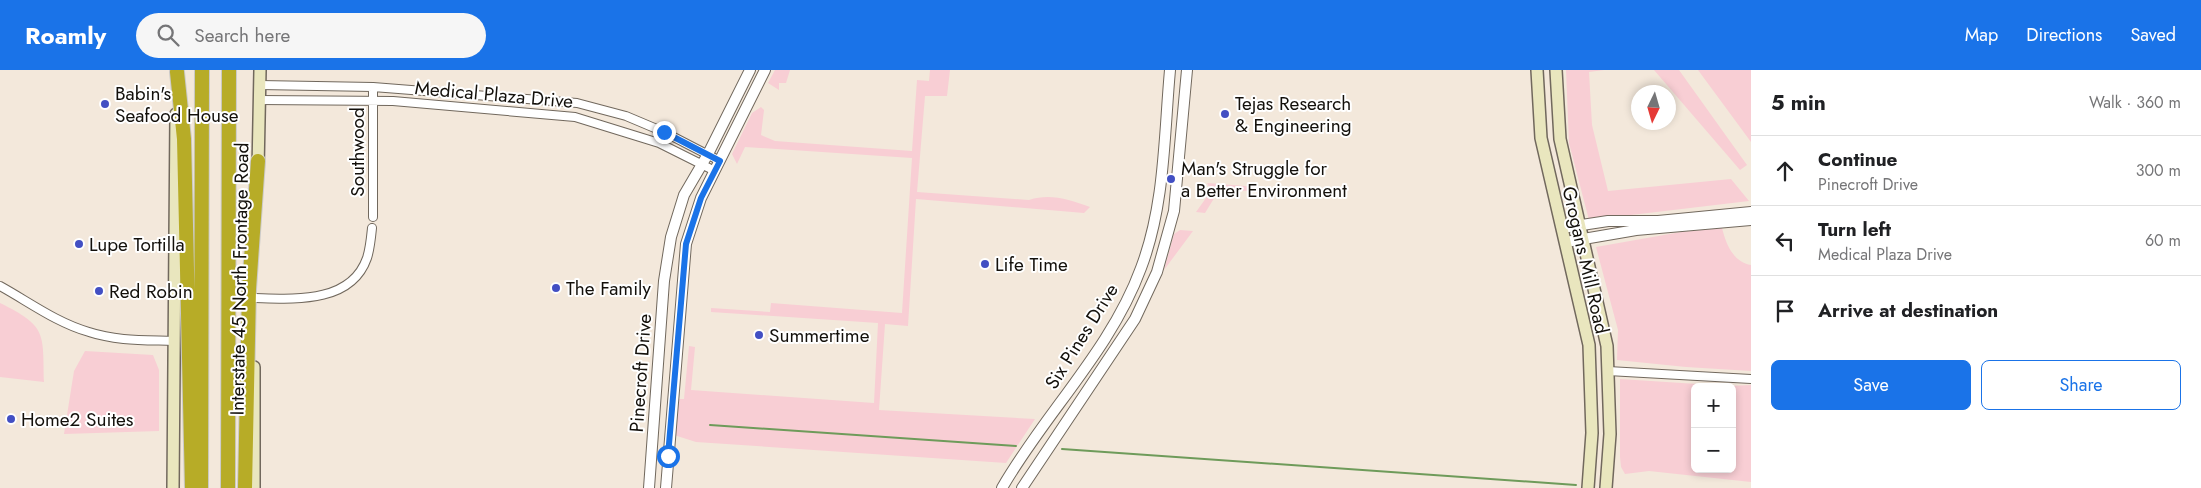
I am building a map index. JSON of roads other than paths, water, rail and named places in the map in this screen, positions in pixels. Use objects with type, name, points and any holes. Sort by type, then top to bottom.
[{"type":"highway","points":[[200,488],[202,70]]},
{"type":"highway","points":[[228,488],[229,70]]},
{"type":"highway","points":[[177,71],[184,139],[192,488]]},
{"type":"highway","points":[[245,488],[249,289],[258,161]]},
{"type":"main road","name":"Interstate 45 North Frontage Road","points":[[254,488],[255,298],[260,70]]},
{"type":"main road","name":"Grogans Mill Road","points":[[1537,70],[1541,138],[1589,345],[1592,433],[1588,488]]},
{"type":"main road","name":"Grogans Mill Road","points":[[1556,70],[1560,139],[1601,311],[1607,346],[1610,434],[1606,488]]},
{"type":"main road","points":[[173,488],[177,71]]},
{"type":"main road","points":[[1538,89],[1556,89]]},
{"type":"street","name":"Pinecroft Drive","points":[[649,488],[668,256],[682,201],[750,70]]},
{"type":"street","name":"Pinecroft Drive","points":[[666,488],[686,244],[701,198],[765,70]]},
{"type":"street","name":"Six Pines Drive","points":[[1002,488],[1114,324],[1141,269],[1156,220],[1170,70]]},
{"type":"street","name":"Six Pines Drive","points":[[1022,488],[1127,331],[1151,286],[1172,224],[1187,70]]},
{"type":"street","name":"Medical Plaza Drive","points":[[260,85],[373,87],[577,103],[626,116],[664,132],[720,161]]},
{"type":"street","name":"Southwood","points":[[373,87],[373,217]]},
{"type":"street","name":"Medical Plaza Drive","points":[[259,100],[372,100],[574,117],[659,143],[715,171]]},
{"type":"street","points":[[1562,228],[1608,221],[1658,221],[1751,212]]},
{"type":"street","points":[[1566,242],[1636,230],[1751,220]]},
{"type":"street","points":[[255,298],[320,296],[342,288],[358,275],[367,259],[372,228]]},
{"type":"street","points":[[0,286],[58,319],[90,333],[126,339],[173,341]]},
{"type":"street","points":[[1114,324],[1127,331]]},
{"type":"street","points":[[1608,371],[1751,379]]},
{"type":"street","points":[[1054,412],[1067,421]]},
{"type":"waterway","points":[[710,425],[1016,446]]},
{"type":"waterway","points":[[1062,449],[1576,485]]},
{"type":"place","name":"Babin's Seafood House","points":[[105,104]]},
{"type":"place","name":"Tejas Research & Engineering","points":[[1225,114]]},
{"type":"place","name":"Man's Struggle for a Better Environment","points":[[1171,179]]},
{"type":"place","name":"Lupe Tortilla","points":[[79,244]]},
{"type":"place","name":"Life Time","points":[[985,264]]},
{"type":"place","name":"The Family","points":[[556,288]]},
{"type":"place","name":"Red Robin","points":[[99,291]]},
{"type":"place","name":"Summertime","points":[[759,335]]},
{"type":"place","name":"Home2 Suites","points":[[11,419]]}]
